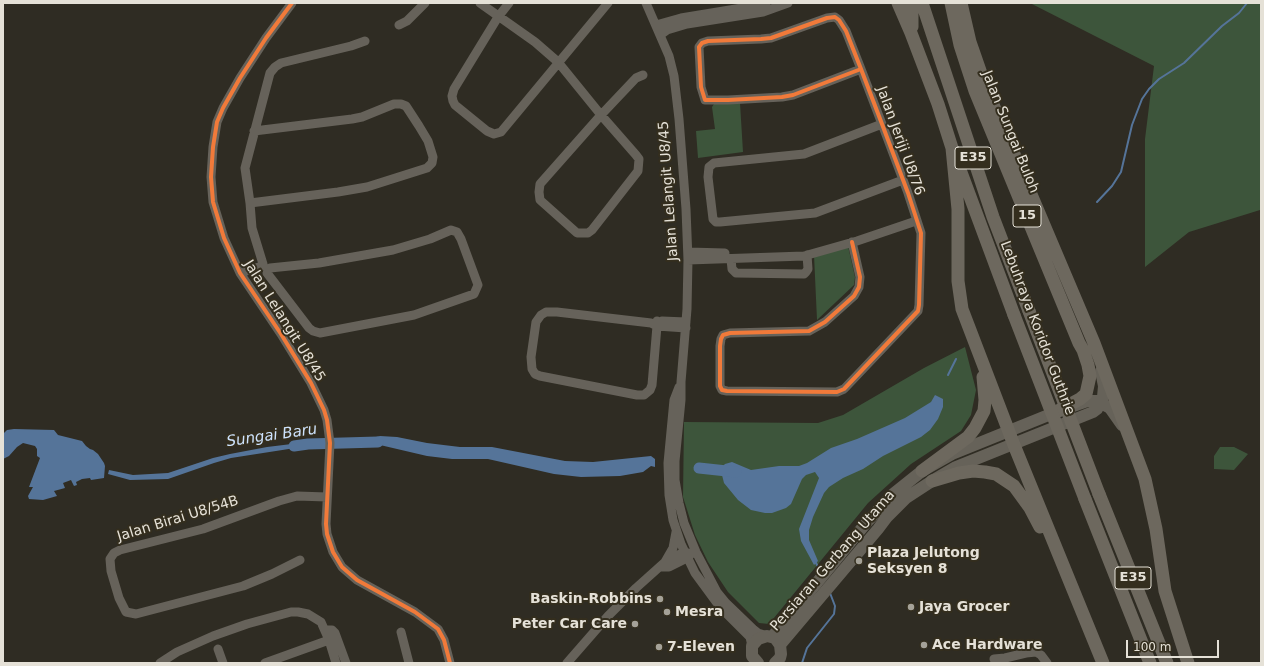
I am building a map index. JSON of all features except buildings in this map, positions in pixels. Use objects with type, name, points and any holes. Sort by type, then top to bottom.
[{"type":"highway","name":"Lebuhraya Koridor Guthrie","points":[[898,3],[912,33],[938,104],[952,148],[1014,315],[1150,663]]},
{"type":"highway","points":[[912,3],[912,33]]},
{"type":"highway","name":"Lebuhraya Koridor Guthrie","points":[[922,3],[993,217],[1099,494],[1167,663]]},
{"type":"highway","name":"Jalan Sungai Buloh","points":[[951,3],[960,45],[975,91],[1079,343],[1084,350],[1088,365],[1090,376],[1086,394],[1080,399],[1056,412]]},
{"type":"highway","name":"Jalan Sungai Buloh","points":[[961,3],[970,42],[986,88],[1094,343],[1145,479],[1156,528],[1165,591],[1188,663]]},
{"type":"highway","points":[[952,148],[958,209],[958,281],[962,309],[1014,445],[1060,554],[1103,663]]},
{"type":"highway","points":[[922,471],[968,437],[980,420],[984,411],[985,400],[979,354]]},
{"type":"highway","points":[[932,481],[959,473],[973,471],[991,473],[1005,480],[1014,486],[1022,495],[1050,547],[1060,554]]},
{"type":"main road","points":[[1094,343],[1104,386],[1103,397],[1100,403],[1110,408],[1130,437]]},
{"type":"main road","name":"Persiaran Gerbang Utama","points":[[1087,401],[1100,403],[1097,409],[1089,414],[956,467],[906,498],[893,511],[822,595],[773,639],[816,584],[876,513],[892,495],[922,471],[952,454],[1056,412],[1087,401]]},
{"type":"main road","points":[[753,657],[758,639],[773,639],[782,649],[780,661]]},
{"type":"street","name":"Jalan Lelangit U8/45","points":[[292,3],[266,38],[230,93],[217,122],[214,136],[211,177],[213,202],[224,238],[241,275],[281,334],[307,377],[318,396],[327,420],[330,443],[330,465],[327,497],[327,534],[333,552],[342,567],[357,580],[415,612],[438,629],[444,640],[450,663]]},
{"type":"street","points":[[400,25],[407,21],[426,3]]},
{"type":"street","points":[[480,3],[535,42],[558,62],[601,115],[639,159],[639,168],[637,173],[592,230],[588,233],[579,233],[540,200],[539,189],[542,182],[601,115],[636,78],[643,75]]},
{"type":"street","points":[[509,3],[498,17],[454,89],[452,96],[455,105],[487,131],[494,134],[501,132],[608,3]]},
{"type":"street","name":"Jalan Lelangit U8/45","points":[[646,3],[669,56],[674,76],[683,166],[688,256],[686,325],[680,382],[674,400],[674,437],[668,463],[673,495],[673,520],[695,573],[720,607],[750,637],[753,657]]},
{"type":"street","points":[[656,26],[681,18],[766,3]]},
{"type":"street","points":[[660,35],[667,30],[687,24],[763,12],[788,3]]},
{"type":"street","name":"Jalan Jeriji U8/76","points":[[852,242],[860,277],[859,287],[854,296],[825,322],[809,331],[730,333],[723,335],[720,346],[720,386],[722,390],[837,392],[844,389],[918,311],[921,236],[910,198],[845,26],[839,20],[835,17],[827,18],[761,40],[708,41],[702,43],[699,49],[701,91],[705,100],[782,97],[792,95],[861,69]]},
{"type":"street","points":[[241,275],[265,269],[319,263],[393,250],[430,239],[451,230],[456,232],[461,240],[478,282],[476,291],[474,294],[407,317],[328,331],[313,332],[265,269],[252,228],[245,168],[269,77],[278,64],[285,61],[350,46],[365,41]]},
{"type":"street","points":[[250,203],[326,194],[367,187],[427,168],[432,163],[434,157],[428,141],[412,115],[406,106],[401,104],[394,104],[356,119],[254,131]]},
{"type":"street","points":[[882,124],[804,154],[714,163],[709,167],[708,177],[713,219],[716,222],[756,220],[816,213],[903,180]]},
{"type":"street","points":[[688,256],[780,258],[807,255],[916,221]]},
{"type":"street","points":[[688,256],[780,252],[830,247]]},
{"type":"street","points":[[731,258],[732,269],[736,273],[804,274],[808,269],[807,255]]},
{"type":"street","points":[[655,323],[652,385],[650,390],[644,395],[637,395],[540,376],[535,374],[532,369],[531,357],[535,325],[537,319],[543,314],[557,312],[686,325]]},
{"type":"street","name":"Jalan Lelangit U8/45","points":[[673,495],[690,540],[710,581],[726,604],[753,629],[758,633],[773,639]]},
{"type":"street","name":"Jalan Birai U8/54B","points":[[300,560],[243,586],[136,614],[126,612],[119,598],[111,571],[110,559],[120,550],[203,529],[279,501],[297,496],[327,497]]},
{"type":"street","points":[[665,565],[673,548],[676,529]]},
{"type":"street","points":[[687,555],[690,540]]},
{"type":"street","points":[[567,663],[622,602],[665,565],[687,555],[700,561]]},
{"type":"street","points":[[665,565],[684,567],[695,573]]},
{"type":"street","points":[[160,663],[177,652],[213,636],[247,624],[291,612],[303,612],[319,620],[329,640],[336,663]]},
{"type":"street","points":[[325,630],[332,630],[335,633],[346,663]]},
{"type":"street","points":[[401,632],[409,663]]},
{"type":"street","points":[[265,663],[329,640]]},
{"type":"street","points":[[218,649],[223,663]]},
{"type":"street","points":[[994,658],[1005,658],[1036,652],[1041,655],[1047,663]]},
{"type":"green space","points":[[1030,3],[1261,3],[1260,210],[1189,232],[1145,267],[1145,139],[1154,66]]},
{"type":"green space","points":[[740,103],[743,152],[698,158],[696,131],[715,129],[712,107],[714,104]]},
{"type":"green space","points":[[848,246],[855,277],[854,285],[817,320],[814,255]]},
{"type":"green space","points":[[965,347],[976,390],[971,415],[961,431],[911,464],[868,503],[769,624],[759,623],[728,592],[708,562],[695,535],[683,497],[684,422],[818,423],[843,415],[924,368]]},
{"type":"green space","points":[[1220,447],[1234,447],[1248,454],[1234,470],[1214,469],[1214,456]]},
{"type":"water","points":[[935,395],[943,399],[943,407],[938,419],[930,430],[921,437],[883,456],[863,469],[843,478],[829,487],[824,493],[809,530],[809,540],[818,561],[814,565],[801,541],[799,529],[819,478],[815,472],[806,475],[802,479],[791,504],[786,508],[772,513],[751,510],[738,500],[724,483],[722,475],[723,466],[725,464],[732,462],[751,470],[779,466],[799,466],[807,463],[831,448],[857,439],[905,418],[931,402]]},
{"type":"water","points":[[7,430],[54,430],[58,435],[82,441],[86,446],[98,454],[104,463],[104,478],[91,480],[90,478],[82,479],[76,482],[77,485],[74,486],[71,480],[63,483],[65,488],[54,491],[57,496],[43,500],[29,499],[28,496],[33,487],[29,487],[40,458],[37,456],[37,449],[35,446],[23,443],[9,456],[3,459],[3,434]]},
{"type":"water","points":[[380,436],[397,437],[427,443],[460,447],[492,447],[565,461],[593,462],[651,456],[655,459],[655,467],[651,466],[643,472],[620,476],[581,477],[554,474],[488,459],[452,459],[427,456],[380,445],[365,445],[364,440]]},
{"type":"water","points":[[308,442],[308,446],[231,458],[168,479],[130,480],[108,474],[109,470],[133,475],[168,473],[230,454],[267,447]]},
{"type":"waterway","name":"Sungai Baru","points":[[1097,202],[1112,186],[1121,172],[1132,125],[1142,99],[1149,89],[1159,79],[1184,63],[1222,26],[1239,13],[1247,3]]},
{"type":"waterway","name":"Sungai Baru","points":[[948,375],[956,359]]},
{"type":"waterway","name":"Sungai Baru","points":[[294,446],[308,444],[378,442]]},
{"type":"waterway","name":"Sungai Baru","points":[[699,468],[736,472]]},
{"type":"waterway","points":[[815,561],[820,571]]},
{"type":"waterway","points":[[802,663],[807,648],[834,614],[835,606],[830,593]]},
{"type":"cycle path","points":[[292,3],[266,38],[240,78],[217,122],[213,147],[211,177],[213,202],[224,238],[240,273],[281,334],[311,383],[324,410],[330,443],[326,524],[327,534],[333,552],[342,567],[357,580],[415,612],[438,629],[444,640],[450,663]]},
{"type":"cycle path","points":[[852,242],[860,277],[859,287],[854,296],[825,322],[809,331],[730,333],[723,335],[720,346],[720,386],[722,390],[837,392],[844,389],[918,311],[921,233],[908,193],[861,69],[846,31],[839,20],[835,17],[827,18],[771,38],[708,41],[702,43],[699,47],[701,87],[705,100],[782,97],[793,95],[861,69]]},
{"type":"place","name":"Plaza Jelutong Seksyen 8","points":[[859,561]]},
{"type":"place","name":"Baskin-Robbins","points":[[660,599]]},
{"type":"place","name":"Jaya Grocer","points":[[911,607]]},
{"type":"place","name":"Mesra","points":[[667,612]]},
{"type":"place","name":"Peter Car Care","points":[[635,624]]},
{"type":"place","name":"Ace Hardware","points":[[924,645]]},
{"type":"place","name":"7-Eleven","points":[[659,647]]}]
